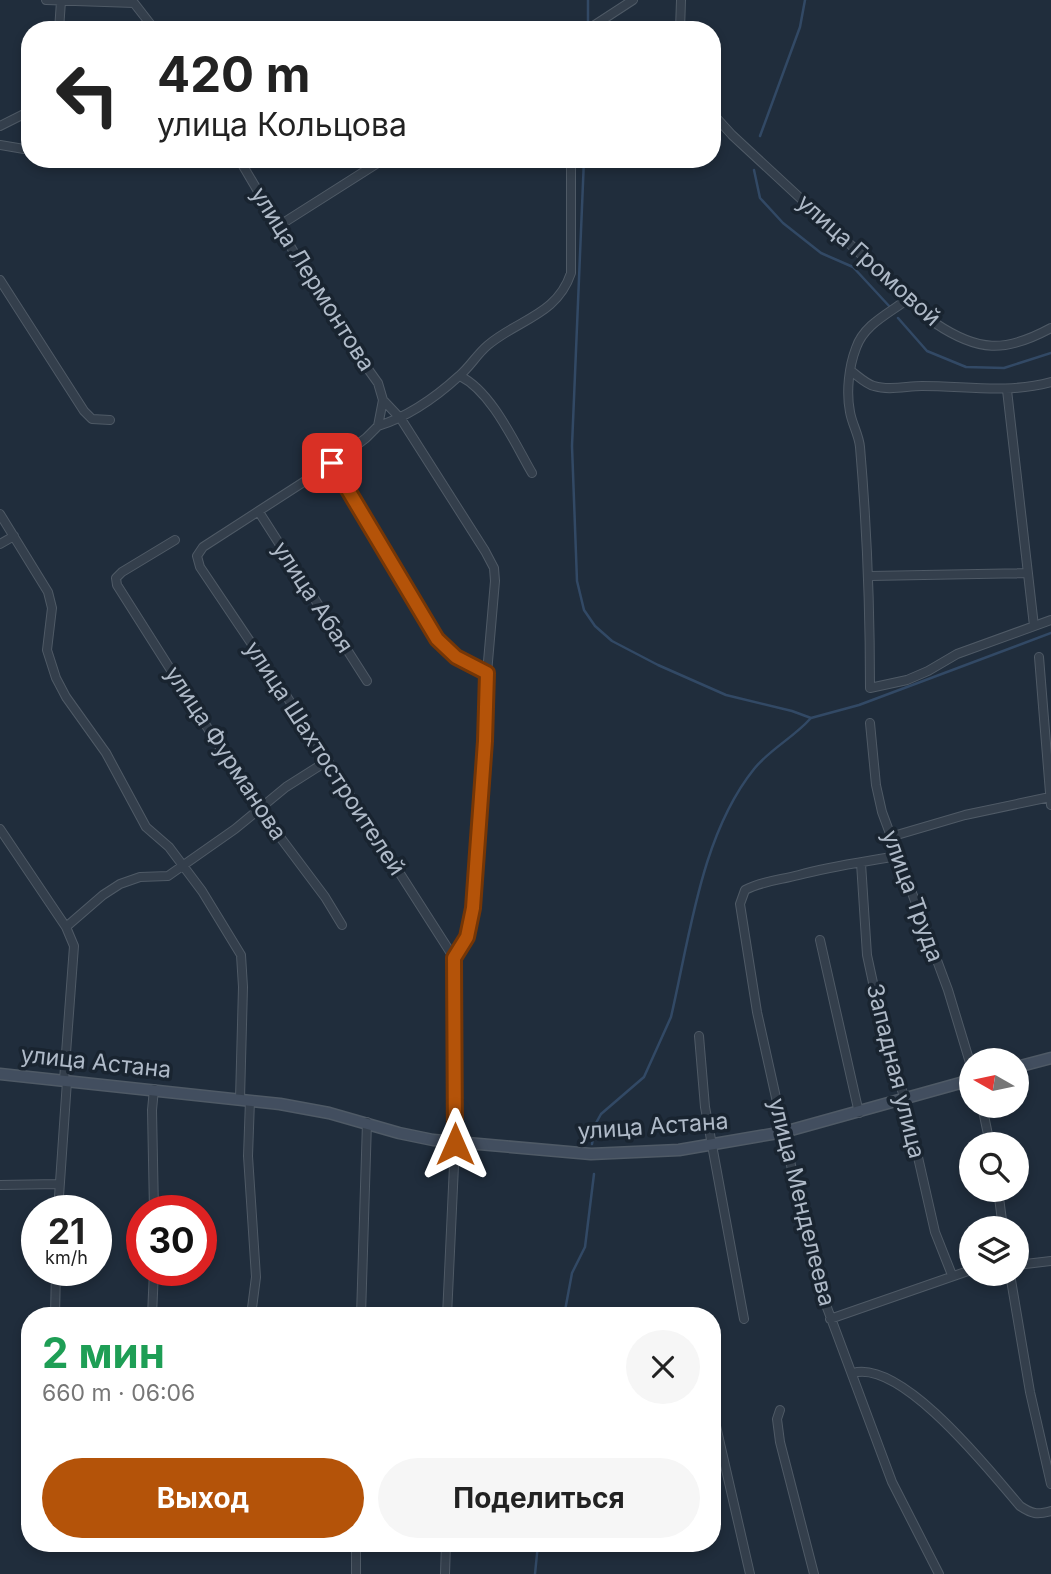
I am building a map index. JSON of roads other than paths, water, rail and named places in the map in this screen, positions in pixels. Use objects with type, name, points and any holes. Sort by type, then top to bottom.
[{"type":"street","points":[[46,0],[134,3],[148,21]]},
{"type":"street","points":[[601,21],[633,0]]},
{"type":"street","points":[[680,21],[681,0]]},
{"type":"street","points":[[60,21],[61,1]]},
{"type":"street","points":[[0,126],[21,116]]},
{"type":"street","name":"улица Громовой","points":[[721,123],[935,323],[957,338],[977,344],[1010,345],[1051,328]]},
{"type":"street","points":[[0,145],[21,148]]},
{"type":"street","name":"улица Лермонтова","points":[[245,168],[338,327],[377,383],[383,400],[401,419],[494,568],[487,673]]},
{"type":"street","points":[[280,225],[370,168]]},
{"type":"street","points":[[259,512],[332,463],[378,426],[401,419],[460,376],[490,343],[550,306],[565,290],[571,273],[571,168]]},
{"type":"street","points":[[0,280],[84,411],[92,419],[110,420]]},
{"type":"street","points":[[909,298],[871,324],[863,334],[856,348],[851,372],[849,408],[860,443],[870,576],[870,688],[907,680],[957,654],[1051,620]]},
{"type":"street","points":[[851,372],[874,386],[891,388],[921,386],[1007,390],[1051,382]]},
{"type":"street","points":[[460,376],[477,387],[492,407],[532,473]]},
{"type":"street","points":[[1007,390],[1034,626]]},
{"type":"street","name":"улица Лермонтова","points":[[378,426],[383,400]]},
{"type":"street","points":[[332,463],[437,639],[456,657],[487,673],[473,908],[467,937],[454,958],[455,1144],[447,1307]]},
{"type":"street","name":"улица Шахтостроителей","points":[[259,512],[203,547],[197,556],[200,567],[280,686],[454,958]]},
{"type":"street","name":"улица Абая","points":[[259,512],[367,681]]},
{"type":"street","points":[[0,514],[51,600],[47,650],[61,687],[106,753],[146,827],[169,847],[182,864],[241,955],[245,1100],[256,1277],[251,1307]]},
{"type":"street","points":[[0,544],[14,536]]},
{"type":"street","name":"улица Фурманова","points":[[175,540],[116,578],[126,600],[259,810],[325,897],[342,925]]},
{"type":"street","points":[[870,576],[1028,573]]},
{"type":"street","points":[[891,837],[965,815],[1051,801],[1039,657]]},
{"type":"street","name":"улица Труда","points":[[870,723],[876,785],[891,837],[948,990],[966,1048]]},
{"type":"street","points":[[66,927],[120,884],[140,877],[168,876],[259,810],[286,787],[327,761]]},
{"type":"street","points":[[0,830],[73,940],[75,956],[59,1195]]},
{"type":"street","points":[[861,863],[897,856]]},
{"type":"street","name":"улица Менделеева","points":[[861,863],[817,869],[755,885],[745,890],[740,904],[757,1012],[816,1279],[892,1482],[939,1574]]},
{"type":"street","name":"Западная улица","points":[[861,863],[867,955],[883,1029],[905,1100],[935,1232],[952,1275]]},
{"type":"street","points":[[820,940],[859,1113]]},
{"type":"street","points":[[699,1036],[705,1107],[744,1319]]},
{"type":"street","points":[[1029,1064],[1051,1058]]},
{"type":"street","name":"улица Астана","points":[[0,1074],[280,1104],[455,1144],[591,1154],[679,1150],[784,1132],[959,1084]]},
{"type":"street","points":[[154,1195],[152,1111],[155,1089]]},
{"type":"street","points":[[361,1307],[367,1122]]},
{"type":"street","points":[[0,1185],[59,1184]]},
{"type":"street","points":[[1029,1264],[1051,1261]]},
{"type":"street","points":[[830,1318],[959,1273]]},
{"type":"street","points":[[55,1307],[56,1286]]},
{"type":"street","points":[[152,1307],[153,1286]]},
{"type":"street","points":[[1012,1286],[1030,1392],[1051,1484]]},
{"type":"street","points":[[853,1373],[872,1371],[893,1380],[948,1425],[1020,1506],[1031,1513],[1051,1511]]},
{"type":"street","points":[[780,1410],[776,1419],[780,1442],[814,1574]]},
{"type":"street","points":[[721,1448],[750,1574]]},
{"type":"street","points":[[356,1552],[356,1574]]},
{"type":"street","points":[[445,1574],[446,1552]]},
{"type":"waterway","points":[[588,0],[588,21]]},
{"type":"waterway","points":[[760,136],[800,27],[805,0]]},
{"type":"waterway","points":[[584,168],[572,446],[577,581],[584,610],[595,626],[612,641],[726,695],[811,718],[859,705],[1051,633]]},
{"type":"waterway","points":[[754,170],[760,198],[783,223],[821,253],[853,267],[890,307]]},
{"type":"waterway","points":[[898,318],[927,351],[966,367],[1004,368],[1051,353]]},
{"type":"waterway","points":[[592,1144],[596,1123],[601,1114],[644,1077],[671,1017],[700,887],[721,824],[754,769],[810,719]]},
{"type":"waterway","points":[[566,1307],[572,1273],[585,1247],[594,1174]]},
{"type":"waterway","points":[[535,1574],[537,1552]]}]
